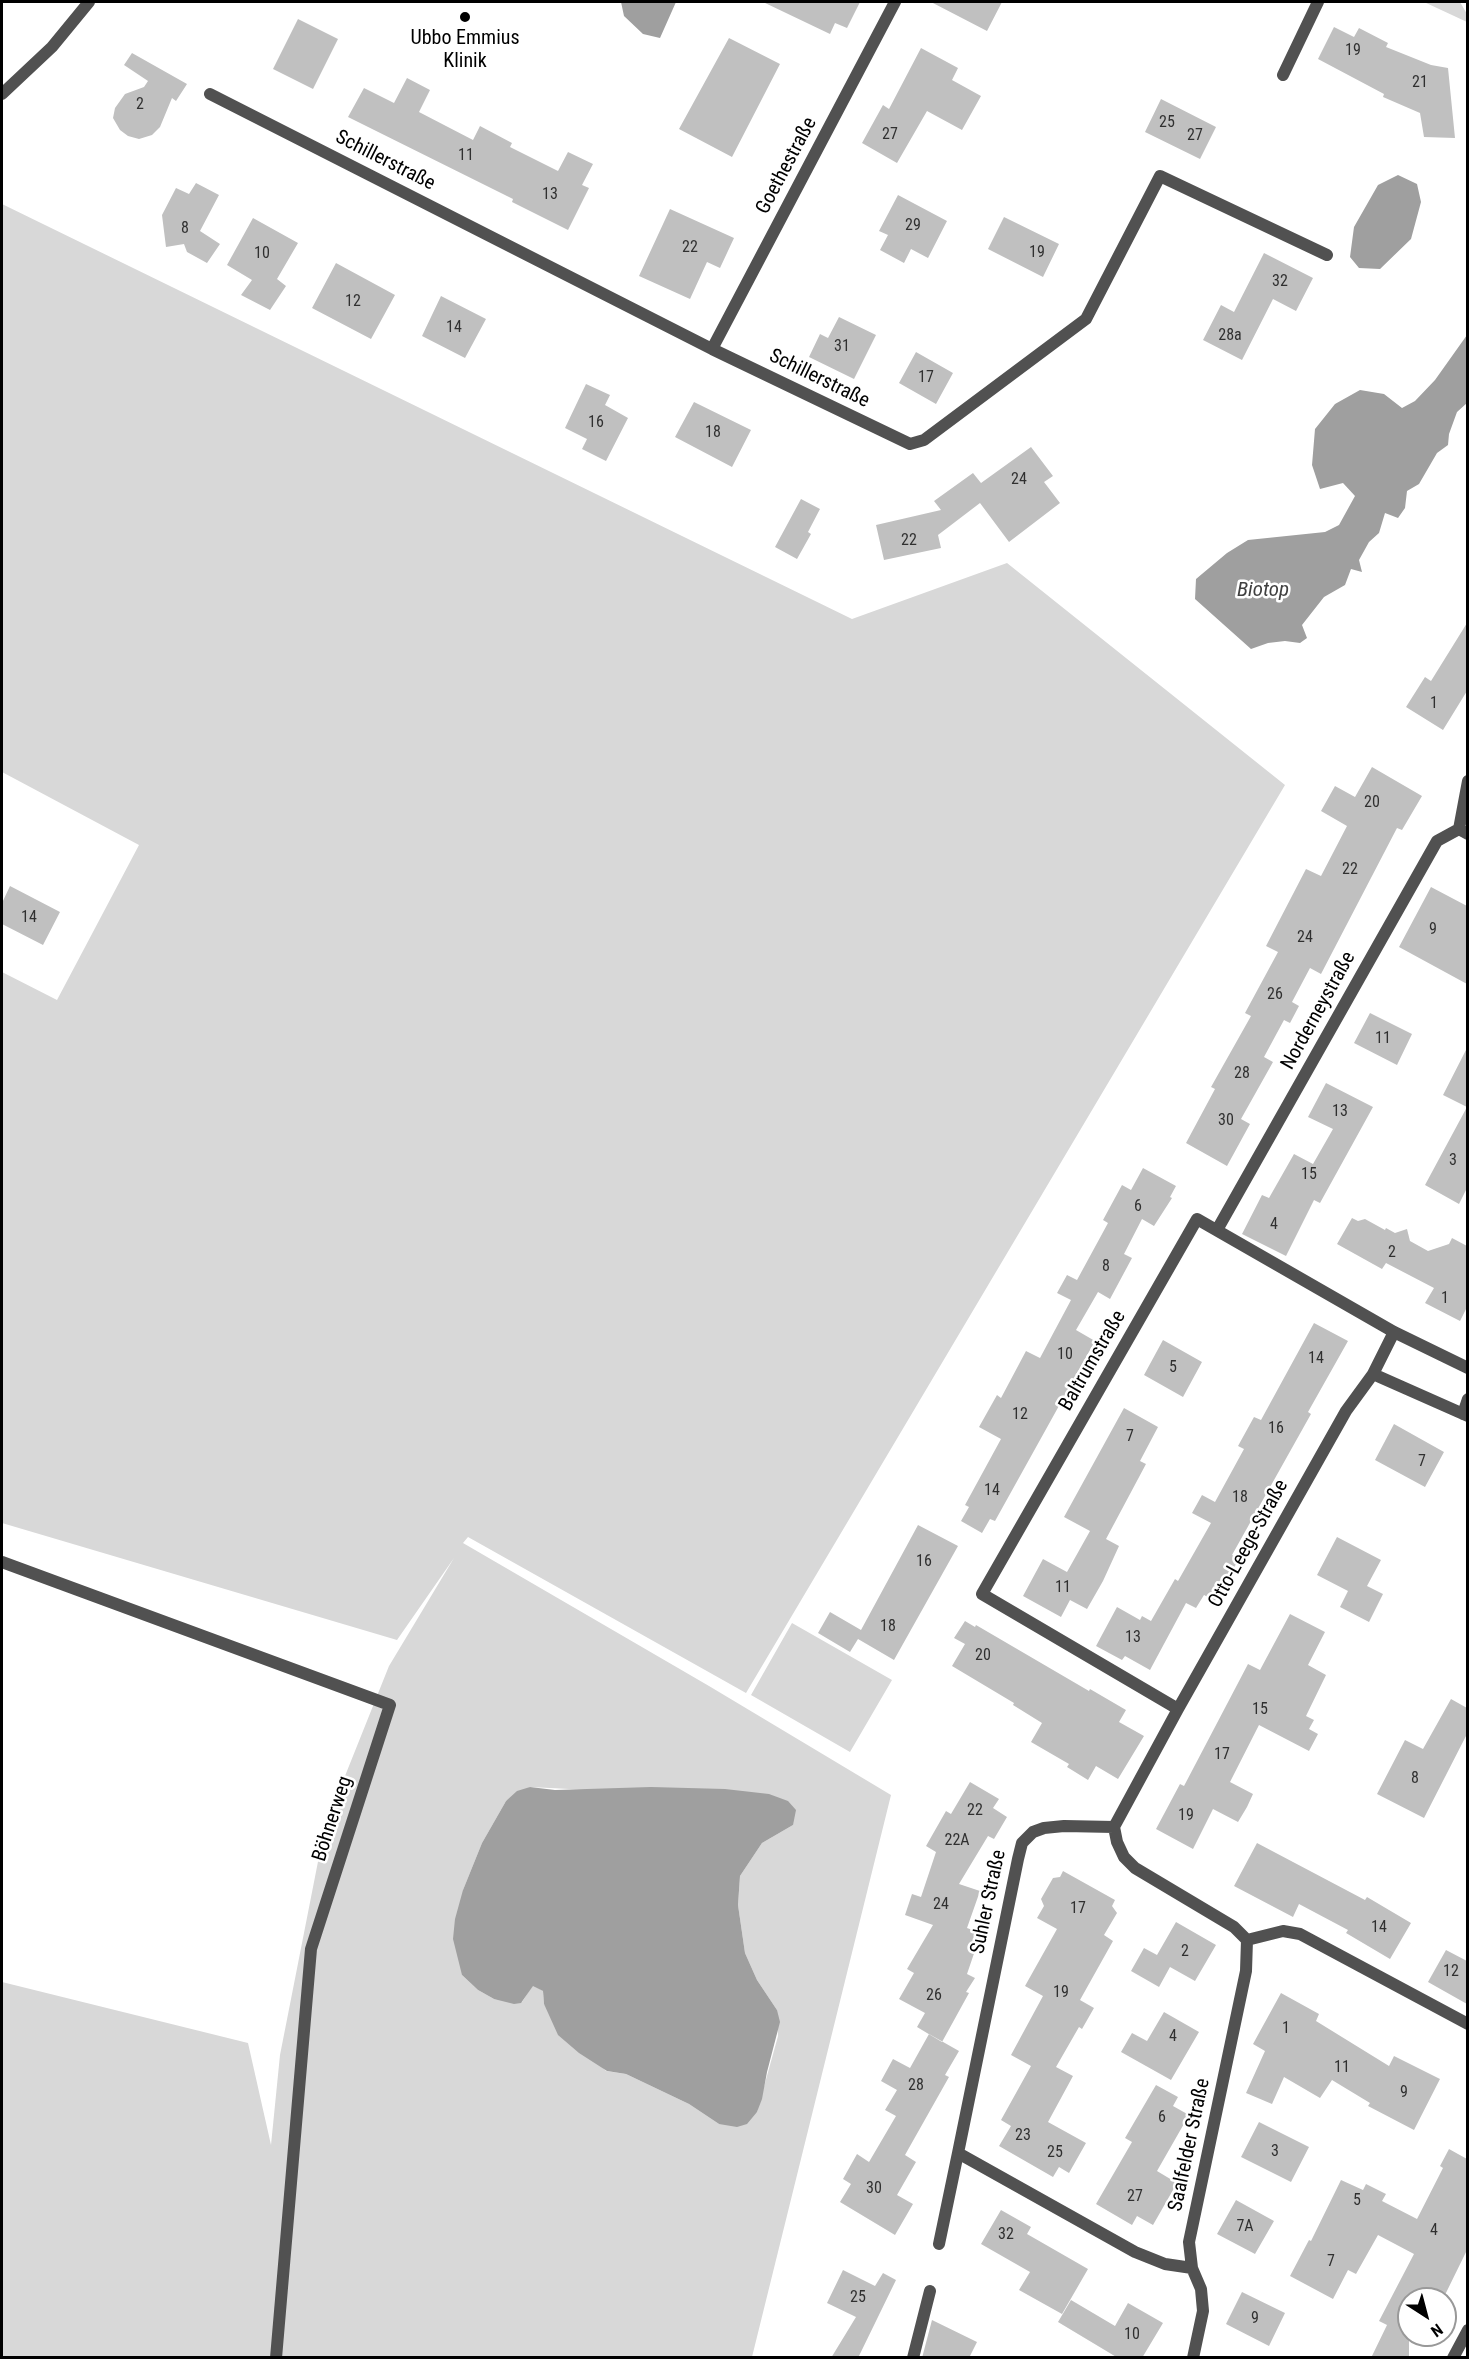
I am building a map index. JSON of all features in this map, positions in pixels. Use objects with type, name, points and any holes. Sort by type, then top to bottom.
[{"type":"street","points":[[2,94],[52,47],[89,2]]},
{"type":"street","name":"Goethestraße","points":[[712,349],[896,2]]},
{"type":"street","points":[[1283,75],[1318,2]]},
{"type":"street","name":"Schillerstraße","points":[[210,94],[712,349],[910,444],[924,440],[1086,319],[1160,176],[1326,255]]},
{"type":"street","points":[[1463,832],[1467,781]]},
{"type":"street","name":"Norderneystraße","points":[[1217,1230],[1437,841],[1463,832]]},
{"type":"street","name":"Baltrumstraße","points":[[1178,1708],[982,1594],[1197,1219],[1394,1332],[1467,1368]]},
{"type":"street","name":"Otto-Leege-Straße","points":[[1114,1827],[1178,1708],[1346,1412],[1373,1374],[1394,1332]]},
{"type":"street","points":[[1373,1374],[1465,1415],[1467,1399]]},
{"type":"street","name":"Böhnerweg","points":[[2,1562],[390,1705],[311,1949],[276,2358]]},
{"type":"street","points":[[1114,1827],[1117,1842],[1124,1857],[1135,1868],[1234,1927],[1247,1940],[1283,1931],[1300,1934],[1467,2024]]},
{"type":"street","name":"Suhler Straße","points":[[939,2244],[1022,1843],[1033,1833],[1044,1828],[1114,1827]]},
{"type":"street","name":"Saalfelder Straße","points":[[1193,2358],[1203,2311],[1201,2289],[1192,2268],[1189,2242],[1246,1971],[1247,1940]]},
{"type":"street","points":[[958,2153],[1135,2252],[1165,2265],[1192,2268]]},
{"type":"street","points":[[914,2358],[930,2291]]},
{"type":"street","points":[[1453,2358],[1467,2330]]},
{"type":"shaded area","points":[[1424,2],[1460,2],[1467,14],[1467,22]]},
{"type":"shaded area","points":[[2,204],[852,619],[1007,563],[1285,785],[746,1693],[468,1537],[463,1543],[891,1795],[752,2357],[2,2357],[2,1982],[248,2043],[271,2145],[280,2055],[325,1826],[389,1666],[454,1558],[397,1640],[2,1523],[2,972],[57,1000],[139,845],[2,772]],"holes":[[[530,1787],[589,1790],[793,1825],[762,1843],[740,1876],[738,1905],[745,1953],[757,1980],[777,2010],[778,2036],[757,2112],[719,2124],[689,2104],[626,2074],[606,2071],[544,2004],[543,1991],[533,1985],[522,2002],[494,1999],[478,1990],[462,1975],[463,1890],[482,1843],[506,1801]]]},
{"type":"shaded area","points":[[792,1623],[892,1680],[850,1752],[751,1695]]},
{"type":"water","points":[[621,2],[676,2],[660,38],[643,34],[624,16]]},
{"type":"water","points":[[1398,175],[1417,184],[1421,202],[1411,239],[1380,269],[1359,268],[1350,257],[1354,227],[1378,185]]},
{"type":"water","name":"Biotop","points":[[1467,335],[1467,403],[1457,412],[1449,434],[1448,445],[1437,453],[1419,484],[1407,491],[1405,508],[1398,518],[1385,513],[1379,533],[1369,542],[1359,560],[1362,572],[1351,569],[1345,585],[1324,597],[1302,625],[1307,638],[1300,643],[1285,641],[1268,643],[1251,649],[1195,599],[1196,579],[1227,553],[1248,540],[1325,532],[1339,525],[1355,496],[1343,483],[1320,489],[1312,465],[1315,429],[1335,404],[1360,390],[1384,394],[1402,408],[1415,401],[1435,380]]},
{"type":"water","points":[[530,1787],[555,1790],[651,1787],[725,1789],[769,1794],[788,1801],[796,1810],[793,1825],[762,1843],[740,1876],[738,1905],[745,1953],[757,1980],[777,2010],[780,2022],[762,2099],[757,2112],[747,2124],[737,2127],[719,2124],[689,2104],[626,2074],[607,2071],[579,2053],[558,2035],[544,2004],[543,1991],[533,1986],[521,2003],[514,2004],[494,1999],[478,1990],[462,1975],[453,1939],[455,1919],[463,1890],[482,1843],[506,1801],[517,1791]]},
{"type":"building","points":[[763,2],[860,2],[847,28],[835,23],[830,34]]},
{"type":"building","points":[[931,2],[1002,2],[987,31]]},
{"type":"building","points":[[298,19],[338,39],[313,89],[273,69]]},
{"type":"building","points":[[1334,27],[1354,37],[1359,28],[1388,43],[1386,47],[1431,65],[1448,68],[1455,138],[1424,137],[1420,113],[1383,97],[1384,94],[1318,59]]},
{"type":"building","points":[[729,38],[780,64],[732,157],[679,129]]},
{"type":"building","points":[[921,48],[958,68],[952,80],[981,96],[962,130],[927,111],[897,163],[862,143],[883,105],[889,109]]},
{"type":"building","points":[[132,53],[187,84],[176,101],[172,98],[160,127],[152,135],[139,139],[128,136],[120,130],[113,118],[115,108],[125,94],[144,87],[148,81],[124,65]]},
{"type":"building","points":[[407,78],[430,90],[419,112],[473,140],[480,126],[512,143],[510,147],[558,171],[568,152],[593,164],[582,185],[589,188],[568,230],[512,202],[513,199],[348,117],[364,88],[394,103]]},
{"type":"building","points":[[1161,99],[1216,127],[1200,159],[1145,132]]},
{"type":"building","points":[[196,183],[219,195],[200,231],[220,244],[207,263],[187,252],[184,244],[166,247],[162,215],[176,188],[189,194]]},
{"type":"building","points":[[898,195],[947,221],[928,258],[911,249],[904,263],[880,250],[888,235],[879,231]]},
{"type":"building","points":[[670,209],[734,238],[720,268],[707,262],[690,299],[639,276]]},
{"type":"building","points":[[1004,217],[1059,244],[1043,277],[988,249]]},
{"type":"building","points":[[253,218],[298,243],[277,279],[286,286],[270,310],[241,295],[252,280],[227,265]]},
{"type":"building","points":[[1264,253],[1313,278],[1296,311],[1273,299],[1242,360],[1203,340],[1221,305],[1234,312]]},
{"type":"building","points":[[336,263],[395,295],[371,339],[312,308]]},
{"type":"building","points":[[441,296],[486,319],[465,358],[422,336]]},
{"type":"building","points":[[839,317],[876,335],[854,379],[809,357],[820,334],[828,338]]},
{"type":"building","points":[[916,352],[953,373],[936,404],[899,383]]},
{"type":"building","points":[[586,384],[610,395],[605,405],[628,418],[606,461],[582,449],[587,439],[565,428]]},
{"type":"building","points":[[694,402],[751,430],[732,467],[675,437]]},
{"type":"building","points":[[1031,447],[1053,476],[1044,482],[1060,503],[1009,542],[980,503],[938,535],[941,548],[884,560],[876,525],[941,510],[934,501],[973,473],[981,483]]},
{"type":"building","points":[[801,499],[820,509],[808,532],[811,534],[797,559],[775,547]]},
{"type":"building","points":[[1467,623],[1467,691],[1443,730],[1406,707],[1425,677],[1431,681]]},
{"type":"building","points":[[1372,767],[1422,796],[1402,830],[1397,828],[1321,974],[1310,968],[1292,1002],[1299,1006],[1290,1023],[1284,1020],[1264,1057],[1273,1062],[1241,1119],[1250,1124],[1227,1166],[1186,1143],[1215,1089],[1211,1087],[1251,1016],[1245,1013],[1278,952],[1266,946],[1306,869],[1321,876],[1347,826],[1321,811],[1335,786],[1355,797]]},
{"type":"building","points":[[10,886],[60,912],[43,945],[2,924],[2,903]]},
{"type":"building","points":[[1431,887],[1467,906],[1467,984],[1399,947]]},
{"type":"building","points":[[1370,1013],[1412,1034],[1397,1065],[1354,1043]]},
{"type":"building","points":[[1467,1048],[1467,1107],[1443,1095]]},
{"type":"building","points":[[1326,1083],[1373,1107],[1320,1203],[1314,1200],[1286,1256],[1242,1234],[1262,1195],[1269,1198],[1294,1154],[1313,1164],[1333,1129],[1308,1117]]},
{"type":"building","points":[[1467,1107],[1467,1188],[1459,1204],[1425,1185]]},
{"type":"building","points":[[1143,1168],[1176,1186],[1170,1197],[1172,1198],[1154,1226],[1142,1219],[1124,1254],[1132,1258],[1110,1299],[1098,1292],[1076,1330],[1095,1341],[995,1521],[990,1519],[982,1533],[961,1521],[969,1507],[965,1505],[1001,1439],[979,1427],[997,1395],[1001,1398],[1026,1351],[1040,1358],[1071,1300],[1057,1293],[1067,1275],[1077,1280],[1108,1223],[1103,1220],[1122,1185],[1131,1190]]},
{"type":"building","points":[[1352,1218],[1358,1221],[1365,1219],[1395,1233],[1407,1229],[1410,1241],[1428,1251],[1449,1244],[1452,1238],[1467,1246],[1467,1307],[1460,1321],[1425,1303],[1434,1288],[1386,1263],[1382,1269],[1337,1244]]},
{"type":"building","points":[[1314,1323],[1348,1341],[1308,1412],[1311,1414],[1232,1555],[1239,1559],[1215,1601],[1204,1595],[1196,1608],[1186,1603],[1150,1670],[1125,1656],[1122,1660],[1096,1646],[1117,1607],[1140,1620],[1142,1616],[1151,1621],[1175,1579],[1178,1581],[1211,1523],[1192,1513],[1202,1495],[1215,1502],[1244,1449],[1238,1446],[1254,1417],[1261,1420]]},
{"type":"building","points":[[1163,1340],[1202,1362],[1183,1397],[1144,1375]]},
{"type":"building","points":[[1124,1408],[1158,1427],[1140,1461],[1146,1464],[1106,1539],[1119,1546],[1103,1581],[1087,1609],[1070,1600],[1061,1617],[1023,1596],[1043,1559],[1067,1572],[1090,1531],[1064,1517]]},
{"type":"building","points":[[1394,1424],[1444,1452],[1425,1487],[1375,1460]]},
{"type":"building","points":[[918,1525],[958,1546],[894,1660],[858,1639],[850,1652],[818,1633],[830,1612],[861,1630]]},
{"type":"building","points":[[1337,1537],[1381,1560],[1367,1586],[1383,1594],[1369,1622],[1340,1607],[1348,1591],[1317,1575]]},
{"type":"building","points":[[1290,1614],[1325,1632],[1308,1665],[1326,1675],[1306,1716],[1314,1720],[1309,1729],[1318,1734],[1309,1751],[1259,1725],[1230,1782],[1253,1794],[1247,1807],[1238,1822],[1213,1809],[1193,1849],[1156,1829],[1180,1784],[1184,1786],[1248,1664],[1260,1670]]},
{"type":"building","points":[[965,1621],[975,1627],[976,1625],[1126,1710],[1119,1722],[1144,1736],[1118,1779],[1096,1766],[1088,1780],[1067,1767],[1069,1764],[1031,1742],[1042,1723],[1013,1705],[1014,1703],[952,1666],[965,1644],[954,1638]]},
{"type":"building","points":[[1451,1699],[1467,1708],[1467,1734],[1424,1818],[1377,1794],[1405,1740],[1423,1749]]},
{"type":"building","points":[[970,1782],[999,1799],[993,1808],[1007,1817],[994,1839],[988,1836],[959,1884],[980,1891],[967,1928],[981,1933],[967,1974],[975,1978],[942,2042],[917,2027],[925,2013],[899,1999],[914,1973],[907,1969],[933,1925],[905,1915],[912,1894],[921,1897],[936,1852],[926,1846],[946,1811],[951,1814]]},
{"type":"building","points":[[1257,1843],[1365,1900],[1367,1897],[1411,1923],[1390,1959],[1346,1933],[1348,1930],[1299,1904],[1293,1917],[1234,1886]]},
{"type":"building","points":[[1063,1871],[1115,1900],[1112,1906],[1117,1913],[1104,1935],[1113,1941],[1080,2000],[1094,2008],[1082,2029],[1079,2027],[1056,2067],[1073,2076],[1048,2122],[1086,2143],[1069,2173],[1059,2167],[1053,2177],[999,2146],[1011,2126],[1001,2120],[1031,2066],[1011,2055],[1043,1996],[1025,1986],[1057,1929],[1037,1918],[1044,1906],[1041,1899],[1053,1878],[1060,1877]]},
{"type":"building","points":[[1176,1922],[1216,1945],[1195,1981],[1170,1967],[1159,1987],[1131,1971],[1144,1948],[1157,1955]]},
{"type":"building","points":[[1446,1950],[1467,1961],[1467,2004],[1428,1982]]},
{"type":"building","points":[[1281,1993],[1319,2014],[1316,2021],[1389,2066],[1394,2056],[1440,2079],[1414,2130],[1368,2106],[1370,2103],[1332,2080],[1320,2098],[1284,2077],[1272,2104],[1246,2093],[1265,2051],[1253,2044]]},
{"type":"building","points":[[1164,2012],[1199,2032],[1171,2080],[1121,2052],[1132,2033],[1147,2041]]},
{"type":"building","points":[[929,2034],[959,2051],[945,2075],[949,2077],[905,2155],[916,2162],[897,2195],[913,2204],[895,2235],[840,2202],[851,2184],[843,2179],[857,2154],[869,2162],[896,2116],[885,2110],[897,2090],[881,2081],[893,2059],[910,2068]]},
{"type":"building","points":[[1156,2085],[1178,2097],[1173,2106],[1189,2115],[1157,2171],[1177,2183],[1153,2225],[1137,2216],[1132,2225],[1096,2204],[1132,2142],[1125,2138]]},
{"type":"building","points":[[1259,2122],[1309,2147],[1291,2182],[1241,2157]]},
{"type":"building","points":[[1449,2149],[1467,2159],[1467,2250],[1449,2287],[1397,2287],[1397,2347],[1409,2347],[1409,2358],[1371,2358],[1387,2325],[1379,2321],[1414,2254],[1378,2235],[1356,2274],[1348,2270],[1333,2299],[1290,2276],[1309,2240],[1311,2241],[1341,2180],[1363,2190],[1366,2184],[1386,2194],[1382,2201],[1417,2219],[1443,2168],[1440,2166]]},
{"type":"building","points":[[1236,2200],[1274,2221],[1255,2254],[1217,2234]]},
{"type":"building","points":[[1001,2210],[1031,2227],[1027,2234],[1088,2269],[1062,2314],[1019,2290],[1030,2272],[981,2244]]},
{"type":"building","points":[[843,2270],[875,2286],[883,2273],[896,2280],[858,2358],[831,2358],[856,2317],[827,2303]]},
{"type":"building","points":[[1242,2292],[1285,2313],[1269,2346],[1226,2324]]},
{"type":"building","points":[[1071,2300],[1115,2326],[1128,2303],[1163,2323],[1142,2358],[1118,2358],[1058,2322]]},
{"type":"building","points":[[932,2320],[977,2342],[969,2358],[922,2358]]},
{"type":"place","name":"Ubbo Emmius Klinik","points":[[465,17]]}]
